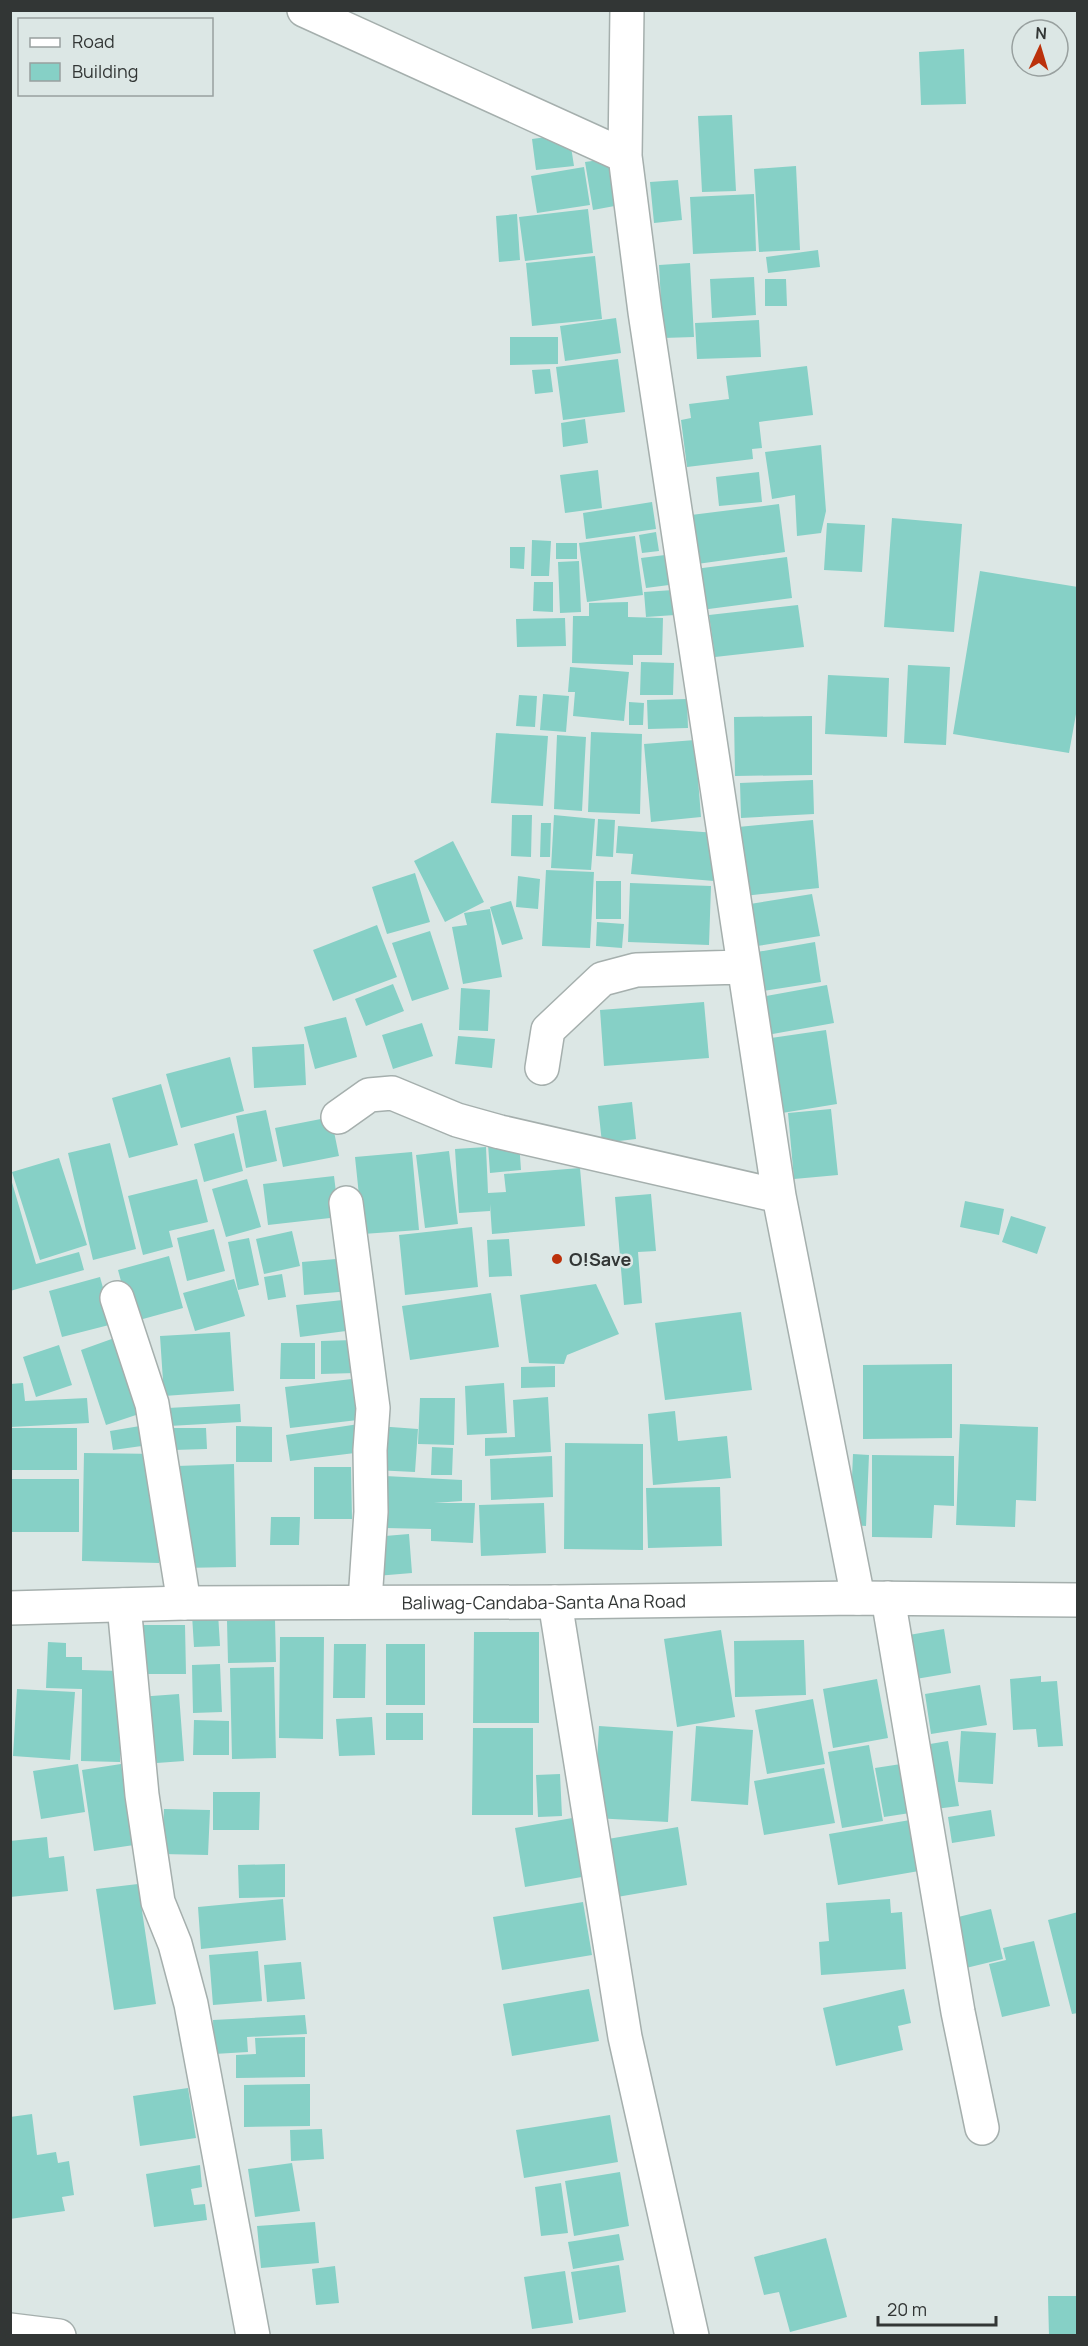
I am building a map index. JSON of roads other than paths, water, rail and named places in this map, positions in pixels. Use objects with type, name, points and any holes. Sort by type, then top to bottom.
[{"type":"street","points":[[304,10],[625,156]]},
{"type":"street","points":[[627,10],[625,156],[645,312],[742,967],[767,1107],[778,1196],[873,1598],[982,2128]]},
{"type":"street","points":[[542,1068],[548,1030],[602,979],[636,970],[742,967]]},
{"type":"street","points":[[338,1117],[369,1095],[392,1093],[457,1120],[500,1132],[778,1196]]},
{"type":"street","points":[[346,1203],[373,1408],[370,1450],[371,1512],[365,1601]]},
{"type":"street","points":[[117,1298],[152,1404],[184,1603]]},
{"type":"street","name":"Baliwag-Candaba-Santa Ana Road","points":[[10,1608],[365,1601],[555,1602],[873,1598],[1077,1600]]},
{"type":"street","points":[[555,1602],[625,2037],[692,2336]]},
{"type":"street","points":[[124,1605],[142,1795],[158,1902],[175,1944],[191,2004],[253,2336]]},
{"type":"street","points":[[10,2330],[59,2336]]},
{"type":"place","name":"O!Save","points":[[557,1259]]}]
